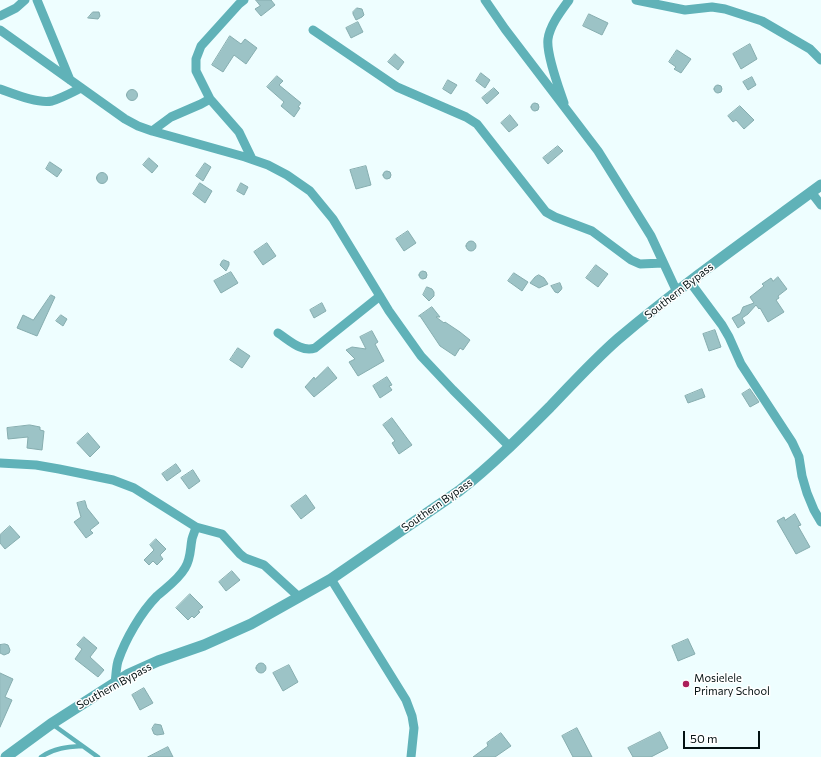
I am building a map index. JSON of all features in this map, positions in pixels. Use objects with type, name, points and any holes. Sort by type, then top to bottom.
[{"type":"street","points":[[0,16],[16,8],[25,0]]},
{"type":"street","points":[[37,0],[70,81]]},
{"type":"street","points":[[244,0],[201,46],[196,59],[196,71],[210,99],[239,132],[252,159]]},
{"type":"street","points":[[485,0],[505,29],[598,152],[644,224],[677,292]]},
{"type":"street","points":[[566,109],[550,56],[548,40],[552,27],[569,0]]},
{"type":"street","points":[[636,0],[685,10],[712,7],[725,9],[762,21],[810,49],[821,60]]},
{"type":"street","points":[[0,30],[125,119],[152,131],[252,159],[268,165],[287,175],[310,191],[333,219],[380,296],[421,356],[452,390],[510,447]]},
{"type":"street","points":[[313,30],[397,87],[466,117],[477,124],[546,212],[592,231],[632,260],[640,264],[663,263]]},
{"type":"street","points":[[0,89],[40,101],[50,101],[62,98],[81,88]]},
{"type":"street","points":[[152,131],[171,117],[210,99]]},
{"type":"street","name":"Southern Bypass","points":[[6,757],[51,724],[115,682],[158,661],[231,634],[331,579],[459,491],[475,479],[510,447],[592,363],[618,339],[690,282],[821,185]]},
{"type":"street","points":[[811,192],[821,205]]},
{"type":"street","points":[[690,282],[722,325],[741,364],[792,442],[799,457],[807,494],[821,522]]},
{"type":"street","points":[[278,333],[303,349],[310,350],[315,348],[380,296]]},
{"type":"street","points":[[0,463],[36,465],[113,480],[134,488],[196,527],[222,534],[240,554],[245,558],[264,565],[299,597]]},
{"type":"street","points":[[115,682],[118,662],[124,645],[144,613],[157,597],[173,583],[184,569],[189,560],[192,539],[196,527]]},
{"type":"street","points":[[331,579],[406,700],[412,716],[414,728],[411,757]]},
{"type":"lane","points":[[51,724],[98,757]]},
{"type":"lane","points":[[41,757],[50,751],[59,748],[82,746]]},
{"type":"building","points":[[256,0],[271,0],[275,5],[261,16],[255,9],[260,6]]},
{"type":"building","points":[[357,8],[362,9],[364,15],[356,20],[353,12]]},
{"type":"building","points":[[93,12],[99,12],[100,16],[98,19],[88,18]]},
{"type":"building","points":[[589,14],[608,23],[602,35],[583,26]]},
{"type":"building","points":[[358,22],[363,32],[351,38],[346,28]]},
{"type":"building","points":[[230,36],[241,44],[245,39],[257,48],[246,64],[234,55],[223,72],[212,65]]},
{"type":"building","points":[[750,44],[757,59],[741,69],[733,54]]},
{"type":"building","points":[[677,50],[691,59],[681,73],[674,69],[676,67],[669,62]]},
{"type":"building","points":[[395,54],[404,62],[398,70],[388,62]]},
{"type":"building","points":[[481,73],[490,80],[485,88],[476,81]]},
{"type":"building","points":[[277,76],[283,81],[279,85],[301,103],[298,107],[300,108],[294,117],[281,106],[284,102],[267,87]]},
{"type":"building","points":[[752,77],[756,85],[748,90],[743,82]]},
{"type":"building","points":[[448,80],[457,85],[451,94],[443,89]]},
{"type":"building","points":[[716,85],[720,85],[722,89],[720,93],[716,93],[714,91],[714,87]]},
{"type":"building","points":[[494,88],[499,93],[487,104],[482,98]]},
{"type":"building","points":[[130,90],[134,90],[136,91],[136,99],[130,100],[127,97],[127,93]]},
{"type":"building","points":[[533,103],[537,103],[539,107],[537,111],[533,111],[531,109],[531,105]]},
{"type":"building","points":[[740,106],[754,120],[744,129],[736,120],[733,122],[728,116]]},
{"type":"building","points":[[510,115],[518,125],[509,132],[501,123]]},
{"type":"building","points":[[558,146],[563,151],[548,164],[543,158]]},
{"type":"building","points":[[149,158],[158,166],[152,173],[143,165]]},
{"type":"building","points":[[50,162],[62,170],[57,177],[46,169]]},
{"type":"building","points":[[205,163],[211,167],[203,181],[196,176]]},
{"type":"building","points":[[366,166],[371,185],[356,189],[350,170]]},
{"type":"building","points":[[385,171],[389,171],[391,175],[389,179],[385,179],[383,177],[383,173]]},
{"type":"building","points":[[100,173],[104,173],[106,174],[106,182],[100,183],[97,180],[97,176]]},
{"type":"building","points":[[200,183],[212,191],[205,203],[193,194]]},
{"type":"building","points":[[241,183],[248,187],[244,195],[237,191]]},
{"type":"building","points":[[408,231],[416,243],[404,251],[396,239]]},
{"type":"building","points":[[469,241],[473,241],[475,242],[475,250],[469,251],[466,248],[466,244]]},
{"type":"building","points":[[267,243],[276,256],[263,265],[254,252]]},
{"type":"building","points":[[224,260],[229,262],[226,271],[220,265]]},
{"type":"building","points":[[596,265],[608,274],[598,287],[586,278]]},
{"type":"building","points":[[421,271],[425,271],[427,275],[425,279],[421,279],[419,277],[419,273]]},
{"type":"building","points":[[231,272],[238,283],[221,293],[214,281]]},
{"type":"building","points":[[514,273],[528,282],[522,291],[508,281]]},
{"type":"building","points":[[539,275],[544,278],[548,284],[539,288],[530,283]]},
{"type":"building","points":[[778,277],[787,289],[778,296],[779,298],[776,300],[784,312],[768,322],[760,308],[759,309],[756,305],[742,318],[745,323],[738,328],[732,318],[740,314],[743,307],[754,303],[750,297],[764,286],[762,284],[771,278],[773,281]]},
{"type":"building","points":[[560,283],[562,288],[561,290],[558,293],[555,292],[551,286]]},
{"type":"building","points":[[427,287],[432,289],[434,292],[434,296],[429,301],[423,295]]},
{"type":"building","points":[[51,295],[55,297],[37,336],[17,328],[23,315],[33,320]]},
{"type":"building","points":[[322,303],[326,311],[314,318],[310,310]]},
{"type":"building","points":[[432,307],[440,317],[436,317],[470,340],[463,350],[460,348],[455,356],[440,346],[419,316]]},
{"type":"building","points":[[61,315],[67,319],[63,326],[56,321]]},
{"type":"building","points":[[715,330],[721,347],[709,351],[703,334]]},
{"type":"building","points":[[372,331],[378,342],[375,344],[384,361],[358,376],[349,362],[355,359],[346,350],[352,347],[366,349],[360,337]]},
{"type":"building","points":[[238,348],[250,356],[242,368],[230,360]]},
{"type":"building","points":[[328,367],[337,378],[314,397],[305,387],[314,377],[315,379]]},
{"type":"building","points":[[387,377],[392,385],[389,386],[392,390],[380,398],[373,386]]},
{"type":"building","points":[[702,389],[705,397],[688,403],[685,396]]},
{"type":"building","points":[[750,389],[759,402],[750,407],[742,394]]},
{"type":"building","points":[[392,418],[412,445],[399,454],[392,443],[395,441],[383,425]]},
{"type":"building","points":[[30,425],[40,427],[40,430],[44,431],[42,450],[27,448],[28,437],[8,439],[7,428]]},
{"type":"building","points":[[88,433],[100,447],[90,457],[77,443]]},
{"type":"building","points":[[176,464],[181,471],[167,481],[162,474]]},
{"type":"building","points":[[193,470],[200,481],[189,489],[181,478]]},
{"type":"building","points":[[306,495],[315,508],[301,519],[291,506]]},
{"type":"building","points":[[85,501],[87,508],[99,523],[90,530],[93,533],[86,538],[74,522],[81,517],[77,503]]},
{"type":"building","points":[[795,514],[801,525],[798,526],[810,547],[796,554],[777,521],[784,517],[785,520]]},
{"type":"building","points":[[10,526],[20,537],[5,549],[0,543],[0,535]]},
{"type":"building","points":[[156,539],[166,549],[160,555],[163,559],[157,565],[153,561],[149,565],[144,560],[154,550],[150,545]]},
{"type":"building","points":[[232,571],[240,580],[226,591],[219,582]]},
{"type":"building","points":[[190,594],[203,607],[198,611],[200,612],[194,618],[192,616],[188,620],[176,608]]},
{"type":"building","points":[[84,637],[97,648],[90,657],[104,670],[98,677],[75,659],[82,649],[77,645]]},
{"type":"building","points":[[688,639],[695,654],[678,661],[672,646]]},
{"type":"building","points":[[0,645],[8,645],[10,650],[9,653],[4,655],[0,653]]},
{"type":"building","points":[[261,663],[266,668],[261,673],[256,668]]},
{"type":"building","points":[[289,665],[298,682],[283,691],[273,673]]},
{"type":"building","points":[[0,673],[13,679],[5,697],[12,700],[0,727]]},
{"type":"building","points":[[144,688],[153,703],[140,710],[132,695]]},
{"type":"building","points":[[155,724],[161,725],[164,734],[154,734],[152,729]]},
{"type":"building","points":[[577,728],[592,757],[573,757],[562,736]]},
{"type":"building","points":[[660,732],[668,748],[651,757],[633,757],[628,748]]},
{"type":"building","points":[[501,733],[511,746],[495,757],[473,757],[488,746],[487,743]]},
{"type":"building","points":[[168,747],[173,757],[148,757]]},
{"type":"place","name":"Mosielele Primary School","points":[[686,684]]}]
